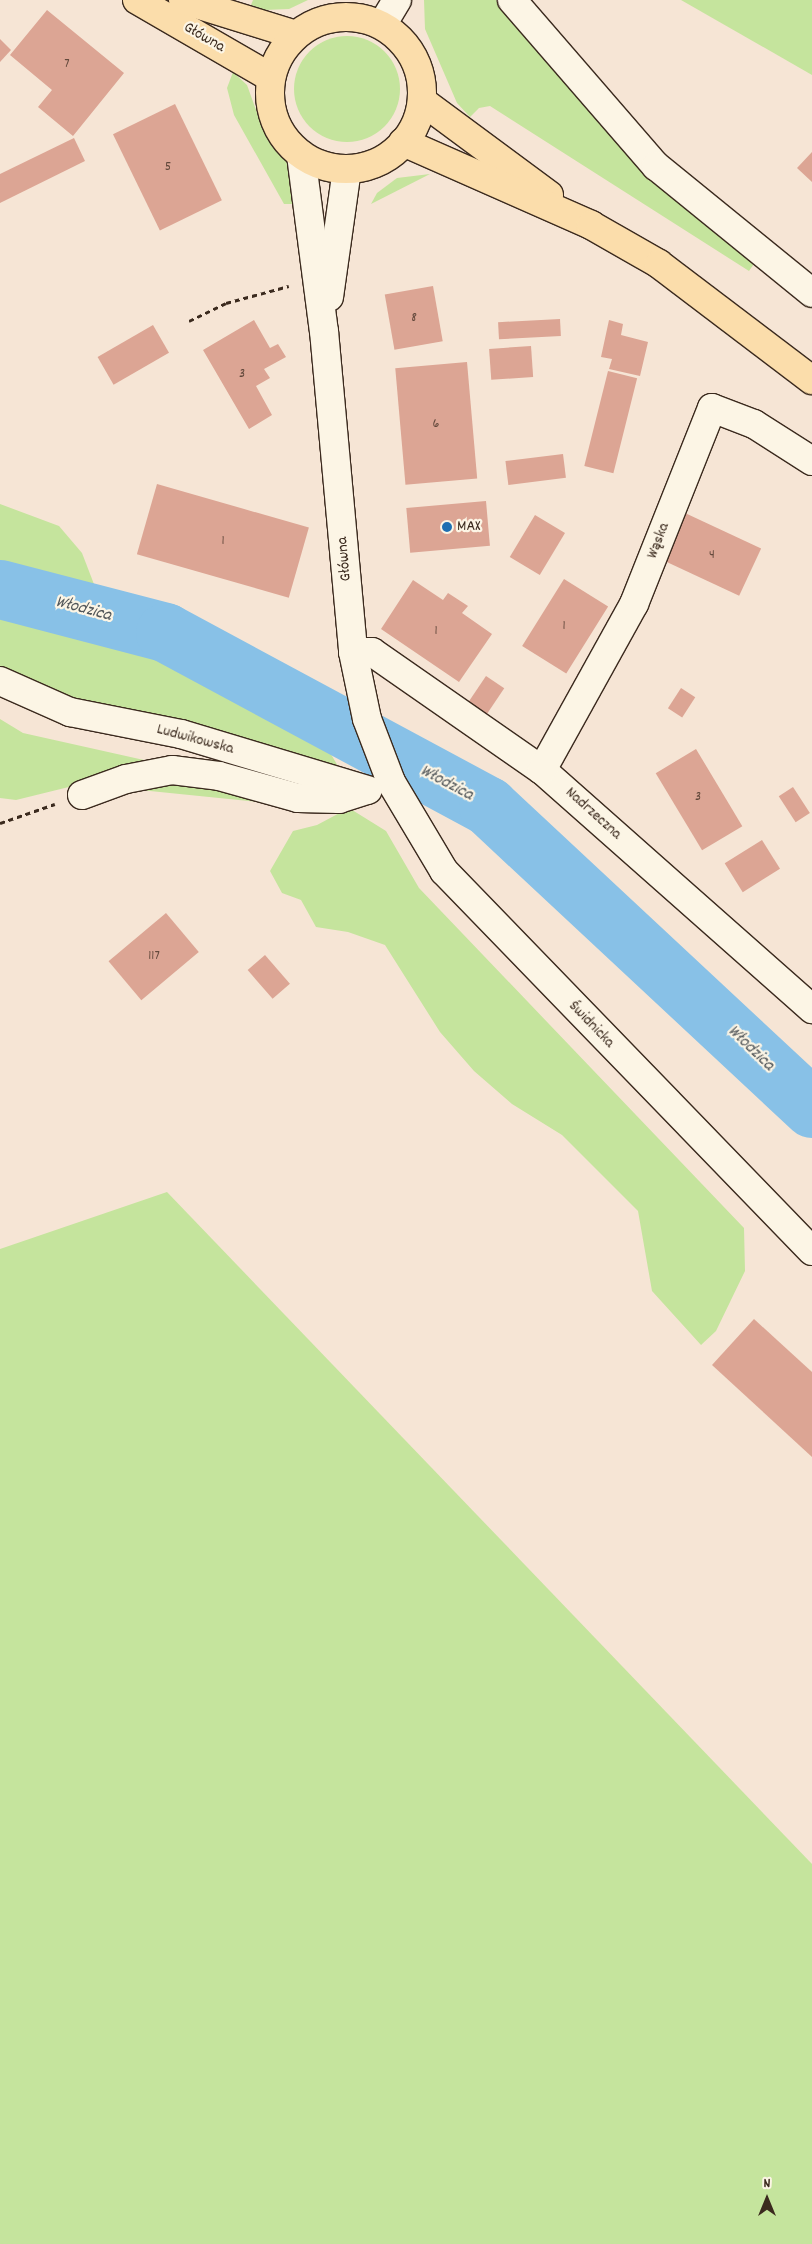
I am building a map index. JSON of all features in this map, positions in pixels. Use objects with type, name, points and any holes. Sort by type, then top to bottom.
[{"type":"main road","name":"Główna","points":[[137,0],[270,77]]},
{"type":"main road","name":"Główna","points":[[183,0],[296,35]]},
{"type":"main road","points":[[334,16],[359,17],[382,25],[401,39],[414,57],[421,78],[422,101],[416,123],[403,142],[381,161],[347,169],[323,166],[301,155],[274,122],[269,101],[270,77],[277,59],[296,35],[311,24],[334,16]]},
{"type":"main road","points":[[422,101],[591,225],[658,264],[812,380]]},
{"type":"main road","points":[[403,142],[591,225]]},
{"type":"street","points":[[382,25],[397,0]]},
{"type":"street","points":[[512,0],[656,166],[812,293]]},
{"type":"street","name":"Główna","points":[[301,155],[324,331],[353,652],[366,719],[382,781]]},
{"type":"street","name":"Główna","points":[[324,331],[347,169]]},
{"type":"street","name":"Wąska","points":[[542,770],[634,604],[712,408],[754,424],[812,461]]},
{"type":"street","name":"Nadrzeczna","points":[[353,652],[372,652],[542,770],[812,1009]]},
{"type":"street","name":"Ludwikowska","points":[[0,681],[70,712],[182,734],[382,781]]},
{"type":"street","points":[[82,795],[126,779],[172,770],[219,776],[298,798],[339,799],[382,781]]},
{"type":"street","name":"Świdnicka","points":[[382,781],[444,871],[812,1251]]},
{"type":"path","points":[[189,321],[274,286],[318,285]]},
{"type":"path","points":[[0,823],[82,795]]},
{"type":"green space","points":[[253,0],[308,0],[289,9],[264,10],[251,5]]},
{"type":"green space","points":[[424,0],[496,0],[649,175],[756,261],[749,271],[490,106],[479,108],[470,117],[457,103],[425,29]]},
{"type":"green space","points":[[681,0],[812,0],[812,75]]},
{"type":"green space","points":[[347,36],[367,40],[384,52],[396,69],[400,89],[396,109],[384,126],[367,138],[347,142],[327,138],[310,126],[298,109],[294,89],[298,69],[310,52],[327,40]]},
{"type":"green space","points":[[233,72],[247,85],[264,132],[286,159],[294,204],[284,204],[234,115],[227,88]]},
{"type":"green space","points":[[430,174],[371,204],[377,193],[397,178]]},
{"type":"green space","points":[[0,504],[59,526],[82,553],[97,592],[0,568]]},
{"type":"green space","points":[[0,611],[149,652],[325,744],[342,773],[0,679]]},
{"type":"green space","points":[[0,719],[23,733],[314,798],[298,806],[81,784],[16,800],[0,798]]},
{"type":"green space","points":[[349,808],[386,831],[419,888],[744,1228],[745,1271],[716,1331],[701,1345],[652,1291],[638,1211],[562,1135],[512,1104],[474,1071],[440,1032],[385,945],[348,932],[316,927],[301,900],[282,893],[270,871],[293,831],[317,825]]},
{"type":"green space","points":[[167,1192],[812,1864],[812,2244],[0,2244],[0,1249]]},
{"type":"building","points":[[47,10],[124,73],[73,136],[38,107],[52,90],[10,55]]},
{"type":"building","points":[[0,39],[11,50],[0,62]]},
{"type":"building","points":[[175,104],[222,200],[160,230],[113,134]]},
{"type":"building","points":[[74,138],[85,161],[0,203],[0,174]]},
{"type":"building","points":[[812,152],[812,182],[797,168]]},
{"type":"building","points":[[433,286],[443,341],[394,350],[385,295]]},
{"type":"building","points":[[560,319],[561,336],[499,339],[498,322]]},
{"type":"building","points":[[254,320],[270,348],[278,344],[286,357],[264,369],[270,378],[256,386],[272,415],[249,429],[203,350]]},
{"type":"building","points":[[609,320],[623,324],[621,335],[648,342],[640,376],[609,369],[612,359],[601,357]]},
{"type":"building","points":[[153,325],[169,353],[114,385],[98,357]]},
{"type":"building","points":[[531,346],[533,377],[491,380],[489,349]]},
{"type":"building","points":[[467,362],[477,479],[405,485],[395,368]]},
{"type":"building","points":[[608,371],[637,378],[613,473],[584,466]]},
{"type":"building","points":[[563,454],[566,478],[508,485],[505,461]]},
{"type":"building","points":[[157,484],[309,528],[289,598],[137,554]]},
{"type":"building","points":[[486,501],[490,546],[410,553],[406,508]]},
{"type":"building","points":[[685,513],[761,548],[739,596],[663,560]]},
{"type":"building","points":[[535,515],[565,533],[540,575],[510,557]]},
{"type":"building","points":[[564,579],[608,607],[566,674],[522,646]]},
{"type":"building","points":[[413,580],[443,600],[448,593],[468,606],[462,613],[492,634],[459,682],[381,629]]},
{"type":"building","points":[[486,676],[504,688],[487,714],[469,702]]},
{"type":"building","points":[[681,688],[695,697],[682,717],[668,708]]},
{"type":"building","points":[[696,749],[742,826],[702,850],[656,773]]},
{"type":"building","points":[[793,787],[810,813],[796,822],[779,796]]},
{"type":"building","points":[[762,840],[780,869],[743,892],[725,863]]},
{"type":"building","points":[[166,913],[199,952],[141,1000],[109,961]]},
{"type":"building","points":[[265,955],[290,984],[273,999],[248,970]]},
{"type":"building","points":[[754,1319],[812,1372],[812,1457],[712,1365]]},
{"type":"waterway","name":"Włodzica","points":[[0,589],[165,632],[488,806],[812,1108]]},
{"type":"place","name":"MAX","points":[[447,527]]}]
